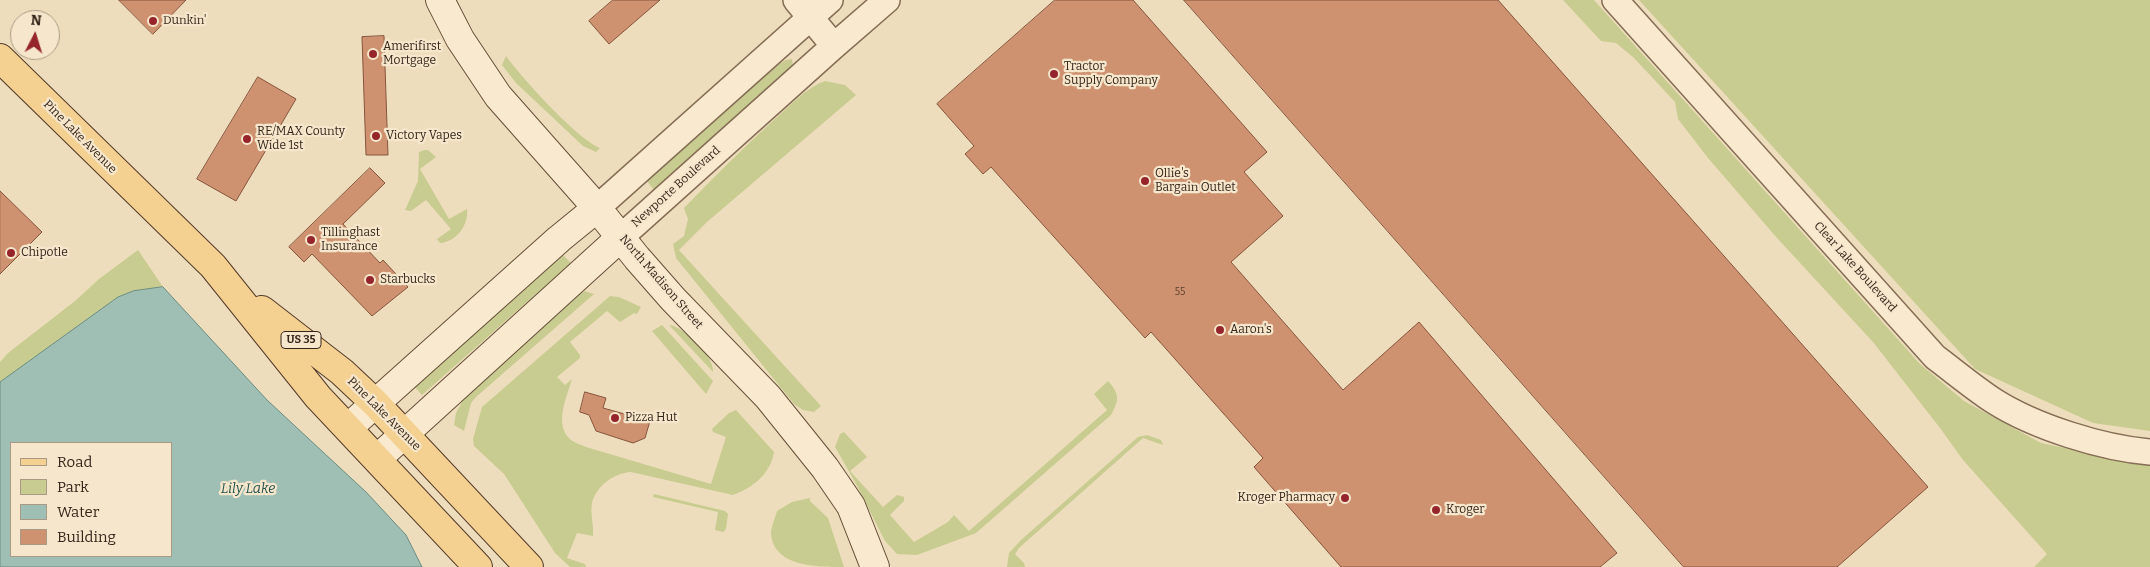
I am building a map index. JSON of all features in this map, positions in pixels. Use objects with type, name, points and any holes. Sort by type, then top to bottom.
[{"type":"main road","name":"Pine Lake Avenue","points":[[0,58],[213,266],[318,397],[349,427],[478,567]]},
{"type":"main road","name":"Pine Lake Avenue","points":[[224,280],[342,372],[375,403],[529,567]]},
{"type":"street","name":"North Madison Street","points":[[440,0],[460,39],[498,96],[597,208],[673,299],[761,390],[825,468],[851,506],[875,567]]},
{"type":"street","points":[[349,427],[597,208],[803,9],[830,0]]},
{"type":"street","name":"Newporte Boulevard","points":[[378,458],[621,237],[888,0]]},
{"type":"street","name":"Clear Lake Boulevard","points":[[1616,0],[1935,358],[1995,401],[2048,427],[2101,444],[2150,452]]},
{"type":"street","points":[[803,9],[834,46]]},
{"type":"green space","points":[[1563,0],[1594,0],[1920,364],[1964,401],[2041,443],[2150,466],[2150,567],[2034,567],[2047,554],[1963,460],[1873,342],[1777,238],[1708,158],[1678,119],[1675,102],[1634,58],[1616,43],[1601,41]]},
{"type":"green space","points":[[1639,0],[2150,0],[2150,431],[2093,423],[1975,369]]},
{"type":"green space","points":[[506,56],[536,92],[564,120],[600,148],[596,152],[583,146],[516,83],[502,65]]},
{"type":"green space","points":[[792,59],[793,67],[654,190],[646,180],[776,66]]},
{"type":"green space","points":[[825,81],[845,85],[856,95],[707,222],[679,250],[821,406],[814,412],[803,410],[794,404],[676,258],[673,244],[684,236],[688,219],[684,208],[741,151],[805,92]]},
{"type":"green space","points":[[428,150],[436,157],[420,169],[449,219],[467,209],[464,227],[456,236],[446,242],[440,243],[437,239],[451,229],[426,200],[411,211],[405,210],[418,181],[419,152]]},
{"type":"green space","points":[[138,250],[163,287],[133,291],[118,297],[0,382],[0,362],[8,353]]},
{"type":"green space","points":[[562,254],[571,263],[422,395],[413,385]]},
{"type":"green space","points":[[585,291],[594,294],[476,397],[471,403],[464,431],[454,425],[456,413],[469,389],[572,298]]},
{"type":"green space","points":[[610,296],[619,297],[641,307],[637,314],[634,313],[620,322],[607,311],[570,342],[580,355],[580,358],[557,377],[565,385],[572,379],[562,419],[566,434],[571,440],[586,447],[711,484],[726,437],[713,432],[712,429],[729,413],[736,410],[774,452],[769,467],[760,479],[733,495],[631,472],[612,478],[597,491],[592,503],[593,536],[577,533],[567,558],[585,564],[586,567],[570,567],[555,553],[504,474],[474,446],[473,439],[482,407]]},
{"type":"green space","points":[[662,325],[713,381],[706,394],[652,331]]},
{"type":"green space","points":[[669,325],[690,336],[697,343],[709,358],[713,372]]},
{"type":"green space","points":[[1108,381],[1115,390],[1117,398],[1116,406],[1111,415],[976,533],[917,555],[897,554],[885,541],[835,447],[840,434],[844,432],[867,457],[850,471],[883,507],[897,495],[904,497],[904,501],[890,515],[914,542],[948,522],[954,515],[969,531],[1107,410],[1094,394]]},
{"type":"green space","points":[[1147,435],[1161,440],[1163,445],[1143,438],[1019,548],[1015,554],[1024,563],[1025,567],[1007,567],[1009,553],[1021,540],[1138,437]]},
{"type":"green space","points":[[654,494],[725,511],[728,514],[726,529],[723,532],[715,530],[718,512],[653,497]]},
{"type":"green space","points":[[810,498],[810,501],[828,518],[844,567],[799,563],[788,559],[774,545],[771,531],[777,511],[792,502]]},
{"type":"water","name":"Lily Lake","points":[[163,287],[267,400],[366,492],[406,535],[422,567],[0,567],[0,382],[118,297],[133,291]]},
{"type":"building","name":"Dunkin'","points":[[119,0],[186,0],[153,34]]},
{"type":"building","points":[[613,0],[660,0],[609,44],[589,21]]},
{"type":"building","points":[[1055,0],[1133,0],[1267,152],[1244,172],[1283,216],[1231,262],[1343,390],[1419,322],[1617,553],[1600,567],[1341,567],[1254,467],[1263,458],[1151,332],[1145,338],[991,167],[983,174],[965,154],[974,146],[937,104]]},
{"type":"building","points":[[1184,0],[1498,0],[1928,487],[1837,567],[1684,567]]},
{"type":"building","points":[[384,36],[388,155],[366,155],[362,37]]},
{"type":"building","name":"RE/MAX County Wide 1st","points":[[258,77],[296,99],[236,201],[197,179]]},
{"type":"building","points":[[370,168],[385,183],[343,224],[380,263],[383,260],[408,287],[372,316],[312,254],[304,262],[289,247]]},
{"type":"building","name":"Chipotle","points":[[0,191],[42,232],[0,274]]},
{"type":"building","name":"Pizza Hut","points":[[585,392],[606,398],[603,408],[650,421],[645,438],[633,443],[596,431],[589,415],[580,412]]},
{"type":"place","name":"Dunkin'","points":[[153,21]]},
{"type":"place","name":"Amerifirst Mortgage","points":[[373,54]]},
{"type":"place","name":"Tractor Supply Company","points":[[1054,74]]},
{"type":"place","name":"Victory Vapes","points":[[376,136]]},
{"type":"place","name":"RE/MAX County Wide 1st","points":[[247,139]]},
{"type":"place","name":"Ollie's Bargain Outlet","points":[[1145,181]]},
{"type":"place","name":"Tillinghast Insurance","points":[[311,240]]},
{"type":"place","name":"Chipotle","points":[[11,253]]},
{"type":"place","name":"Starbucks","points":[[370,280]]},
{"type":"place","name":"Aaron's","points":[[1220,330]]},
{"type":"place","name":"Pizza Hut","points":[[615,418]]},
{"type":"place","name":"Kroger Pharmacy","points":[[1345,498]]},
{"type":"place","name":"Kroger","points":[[1436,510]]}]
